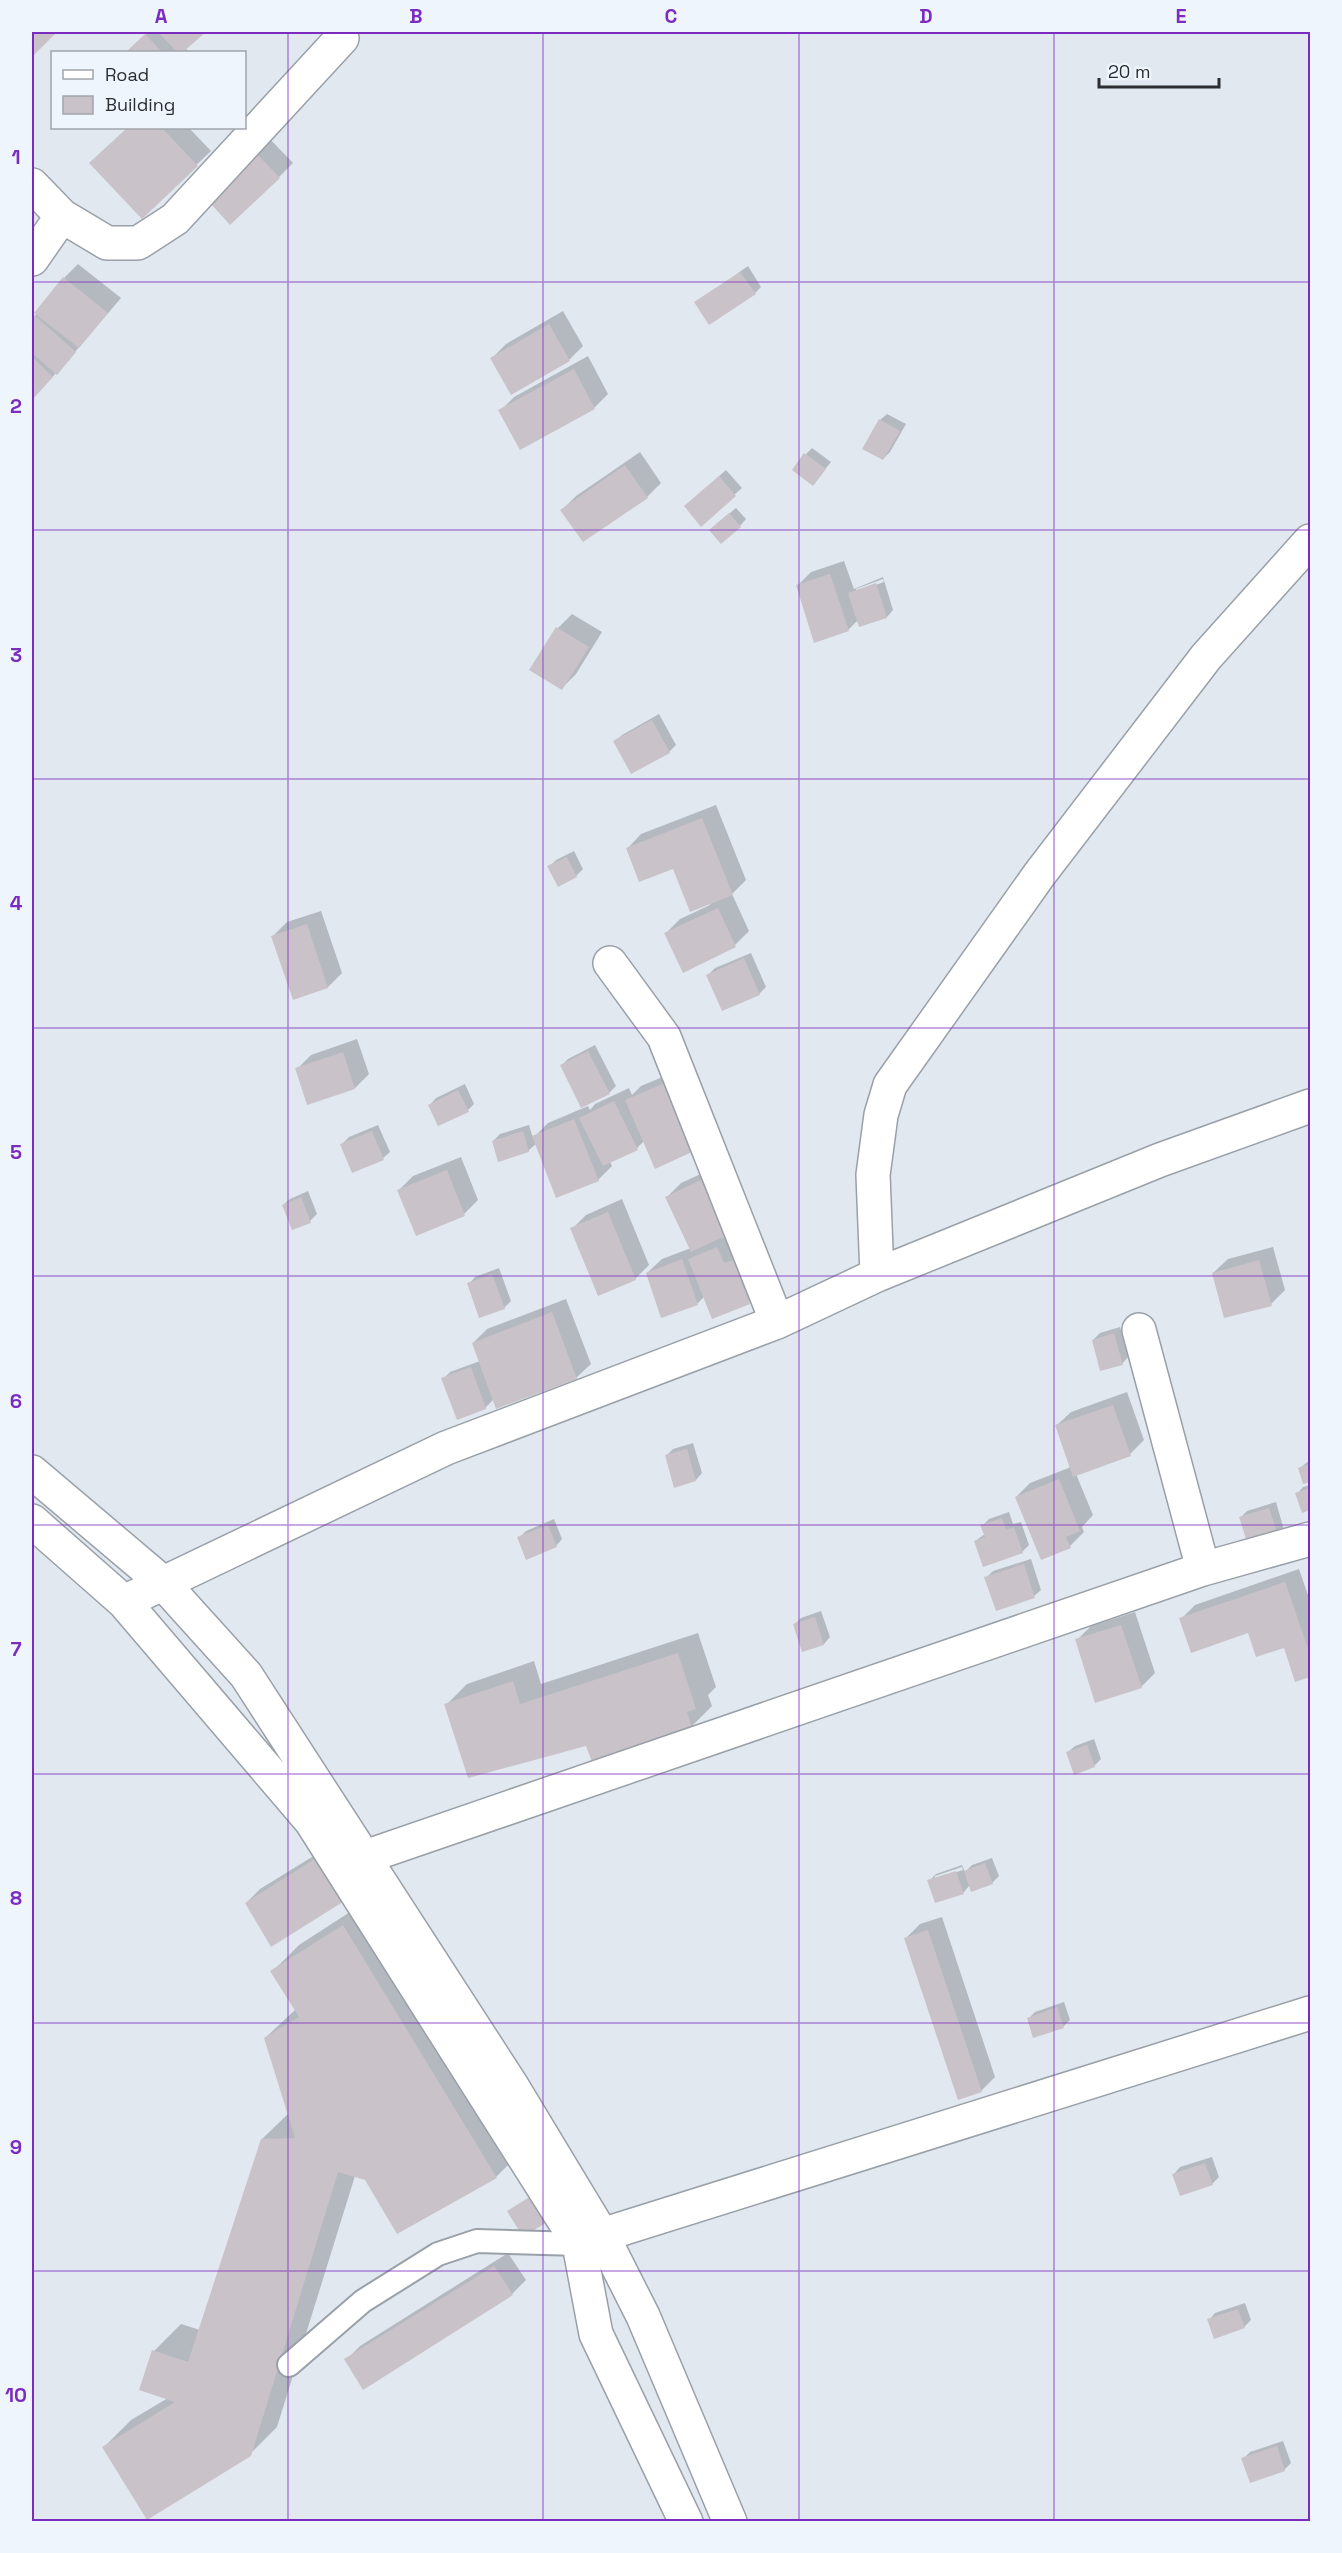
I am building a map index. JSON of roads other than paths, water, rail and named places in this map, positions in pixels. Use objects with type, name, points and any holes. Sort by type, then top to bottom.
[{"type":"street","points":[[32,185],[62,216],[107,243],[138,243],[175,219],[342,38]]},
{"type":"street","points":[[32,259],[62,216]]},
{"type":"street","points":[[877,1275],[873,1175],[881,1115],[890,1085],[1039,875],[1206,657],[1311,541]]},
{"type":"street","points":[[610,963],[664,1037],[777,1322]]},
{"type":"street","points":[[124,1602],[446,1448],[777,1322],[877,1275],[1160,1160],[1311,1106]]},
{"type":"street","points":[[1138,1330],[1203,1569]]},
{"type":"street","points":[[32,1472],[162,1582],[246,1675],[512,2086],[591,2239],[596,2334],[686,2522]]},
{"type":"street","points":[[32,1521],[124,1602],[311,1821],[643,2316],[730,2522]]},
{"type":"street","points":[[365,1857],[1203,1569],[1311,1539]]},
{"type":"street","points":[[591,2239],[1311,2013]]},
{"type":"lane","points":[[289,2365],[363,2301],[438,2254],[477,2241],[591,2239]]}]
